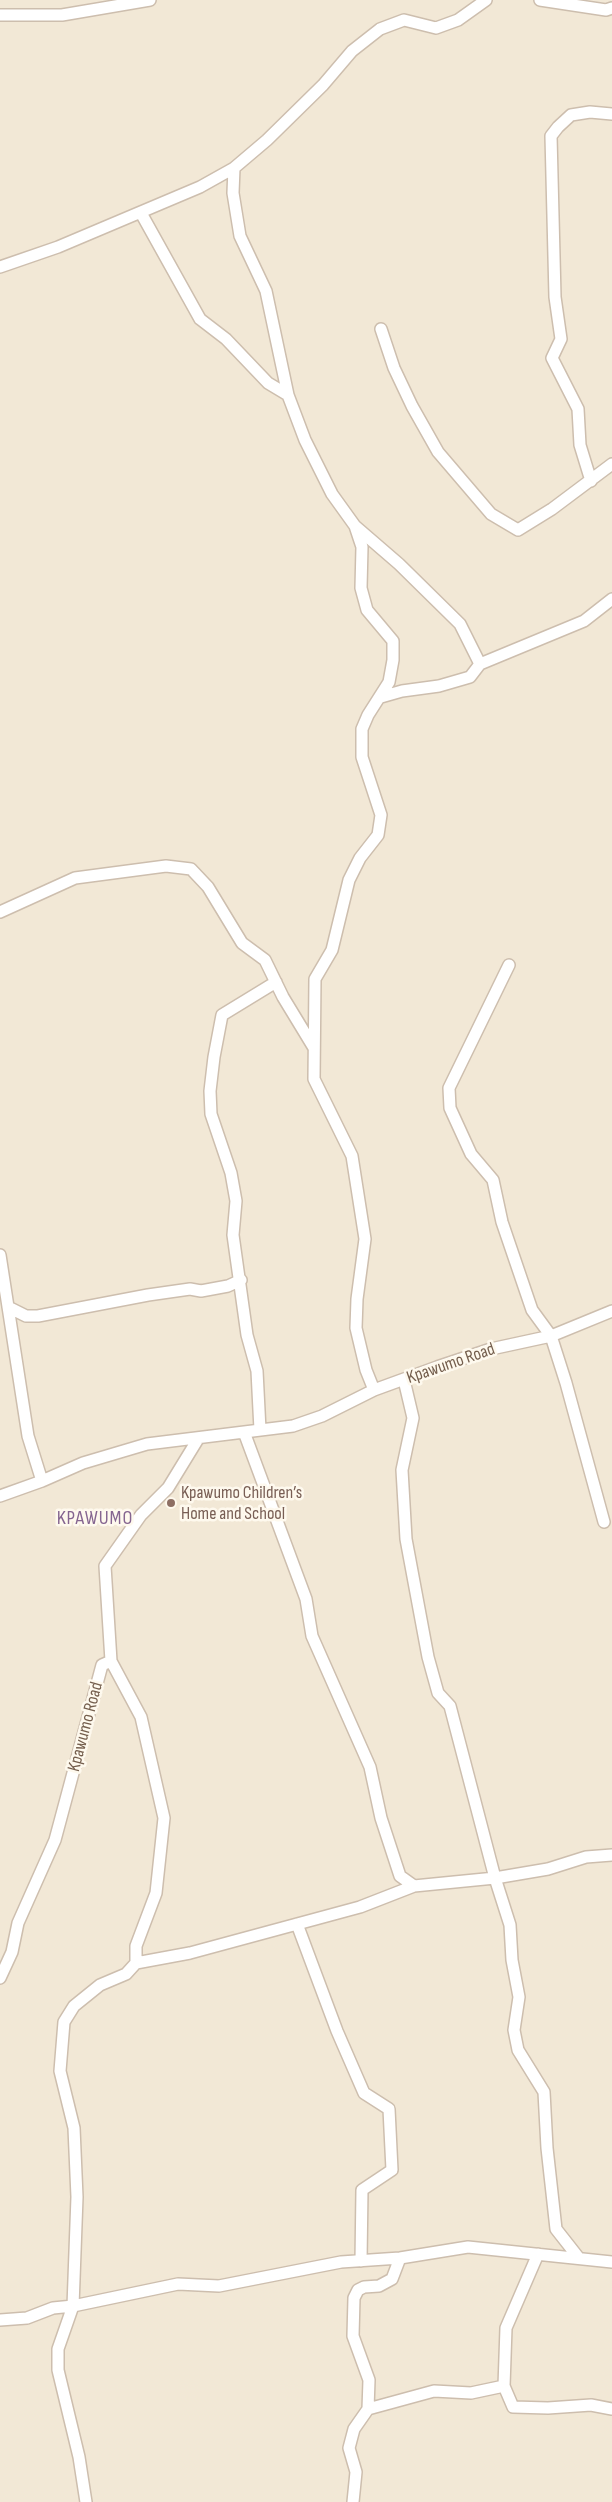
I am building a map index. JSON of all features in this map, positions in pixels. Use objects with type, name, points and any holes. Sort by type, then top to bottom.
[{"type":"street","points":[[0,15],[62,15],[150,0]]},
{"type":"street","points":[[0,267],[58,247],[200,187],[234,168],[298,112],[352,51],[380,29],[404,20],[436,28],[458,20],[486,0]]},
{"type":"street","points":[[540,0],[606,10],[612,8]]},
{"type":"street","points":[[592,481],[580,446],[578,409],[552,358],[561,339],[555,297],[551,136],[571,115],[590,112],[612,114]]},
{"type":"street","points":[[234,168],[233,193],[240,236],[266,291],[288,396],[305,440],[332,494],[355,526],[399,564],[460,624],[480,664]]},
{"type":"street","points":[[141,213],[200,319],[226,339],[268,383],[288,396]]},
{"type":"street","points":[[381,329],[394,368],[408,399],[438,452],[491,514],[518,530],[592,481],[612,464]]},
{"type":"street","points":[[355,526],[362,547],[361,588],[367,610],[393,641],[393,660],[389,682],[368,715],[362,729],[362,757],[382,815],[378,835],[360,858],[349,880],[332,950],[316,978],[314,1078],[352,1156],[365,1239],[357,1299],[356,1328],[366,1370],[374,1390]]},
{"type":"street","points":[[381,697],[402,691],[439,686],[470,677],[480,664],[584,621],[612,599]]},
{"type":"street","points":[[0,912],[75,878],[166,866],[192,868],[208,887],[242,943],[265,960],[314,1048]]},
{"type":"street","points":[[509,965],[449,1088],[450,1108],[471,1154],[493,1180],[502,1222],[532,1310],[551,1336],[566,1383],[604,1522]]},
{"type":"street","points":[[260,1430],[257,1371],[247,1335],[241,1280],[232,1235],[236,1201],[231,1173],[211,1114],[210,1092],[222,1015],[276,982]]},
{"type":"street","points":[[0,1255],[28,1436],[42,1481]]},
{"type":"street","points":[[8,1307],[26,1316],[38,1316],[148,1295],[190,1289],[202,1291],[228,1286],[241,1280]]},
{"type":"street","name":"Kpawumo Road","points":[[0,1496],[42,1481],[83,1463],[147,1444],[293,1426],[322,1416],[374,1390],[491,1349],[551,1336],[612,1311]]},
{"type":"street","points":[[404,1380],[413,1418],[402,1470],[406,1540],[428,1657],[438,1693],[450,1706],[495,1878],[510,1925],[512,1960],[520,1997],[514,2030],[518,2050],[544,2092],[547,2148],[556,2229],[578,2257]]},
{"type":"street","points":[[244,1432],[306,1598],[312,1636],[370,1767],[381,1818],[400,1876],[414,1886]]},
{"type":"street","name":"Kpawumo Road","points":[[0,1978],[12,1952],[18,1923],[55,1840],[102,1665],[110,1661],[105,1566],[141,1515],[168,1488],[198,1439]]},
{"type":"street","points":[[110,1661],[141,1717],[164,1818],[156,1894],[136,1946],[136,1963]]},
{"type":"street","points":[[86,2502],[79,2457],[58,2370],[58,2349],[73,2306],[77,2158],[74,2128],[60,2071],[64,2022],[74,2006],[100,1984],[126,1974],[136,1963],[190,1953],[360,1907],[414,1886],[495,1878],[548,1869],[586,1857],[612,1855]]},
{"type":"street","points":[[297,1924],[337,2031],[364,2093],[389,2109],[392,2170],[362,2190],[361,2261]]},
{"type":"street","points":[[0,2320],[27,2318],[52,2308],[73,2306],[178,2284],[219,2286],[341,2262],[400,2258],[468,2247],[612,2262]]},
{"type":"street","points":[[538,2254],[506,2328],[504,2386],[513,2407],[548,2408],[591,2405],[612,2409]]},
{"type":"street","points":[[353,2502],[356,2472],[349,2448],[354,2429],[368,2410],[369,2380],[353,2336],[354,2298],[358,2290],[364,2287],[379,2286],[392,2279],[400,2258]]},
{"type":"street","points":[[368,2410],[434,2391],[471,2393],[504,2386]]},
{"type":"shaded area","points":[[0,0],[612,0],[612,2502],[0,2502]]},
{"type":"place","name":"Kpawumo Children’s Home and School","points":[[171,1503]]},
{"type":"district","name":"KPAWUMO","points":[[95,1519]]}]
